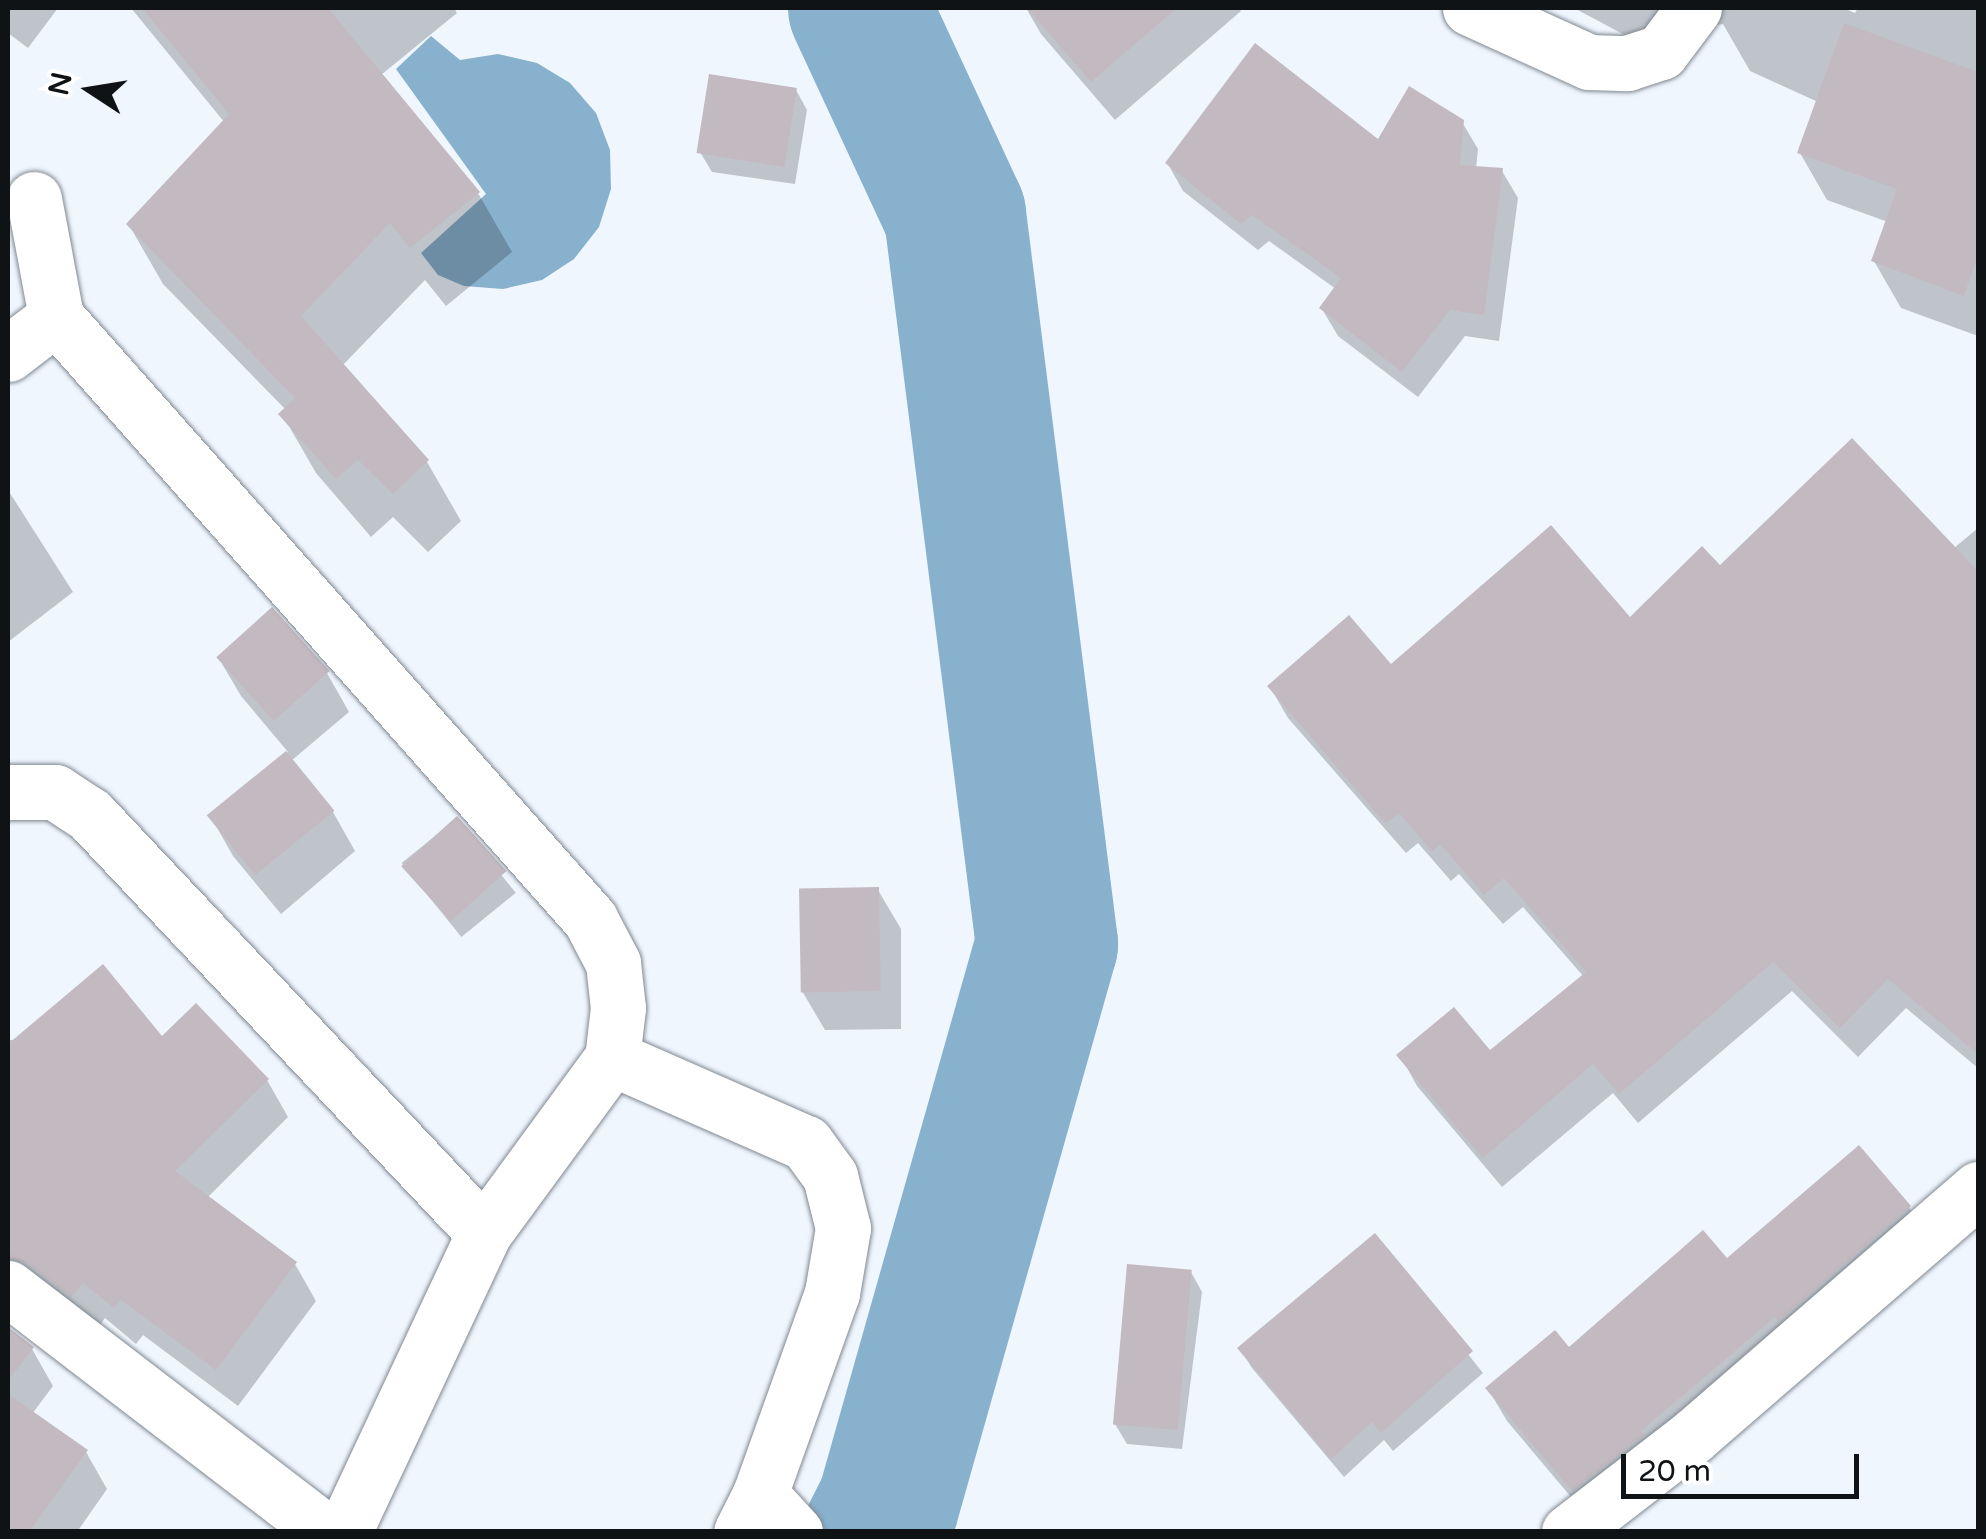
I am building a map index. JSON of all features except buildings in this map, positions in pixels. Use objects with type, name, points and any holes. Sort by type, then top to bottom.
[{"type":"street","points":[[1470,8],[1589,62],[1627,63],[1660,52],[1694,8]]},
{"type":"street","points":[[34,198],[56,317],[590,918],[612,962],[618,1008],[612,1058],[484,1233],[344,1532]]},
{"type":"street","points":[[8,354],[56,317]]},
{"type":"street","points":[[8,792],[54,792],[90,815],[484,1233]]},
{"type":"street","points":[[612,1058],[806,1144],[830,1176],[843,1228],[832,1292],[765,1519]]},
{"type":"street","points":[[1569,1532],[1692,1438],[1978,1190]]},
{"type":"street","points":[[8,1288],[326,1532]]},
{"type":"water","points":[[431,36],[460,60],[498,54],[537,63],[570,83],[596,113],[610,150],[611,189],[599,227],[574,259],[542,280],[503,289],[464,286],[438,275],[421,253],[486,194],[396,69]]},
{"type":"waterway","points":[[859,8],[955,215],[1047,944],[888,1505],[874,1532]]}]
